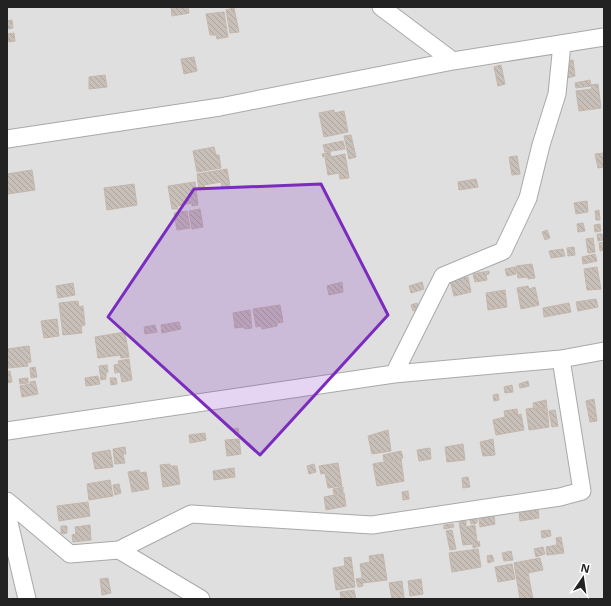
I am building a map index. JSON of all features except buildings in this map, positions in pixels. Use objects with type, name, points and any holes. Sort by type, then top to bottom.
[{"type":"street","points":[[381,7],[453,62]]},
{"type":"street","points":[[7,140],[220,108],[453,62],[604,37]]},
{"type":"street","points":[[394,374],[443,276],[503,251],[528,198],[541,145],[557,94],[562,44]]},
{"type":"street","points":[[7,431],[394,374],[561,359],[604,351]]},
{"type":"street","points":[[7,501],[70,554],[119,550],[191,514],[372,525],[560,497],[582,491],[561,359]]},
{"type":"street","points":[[7,514],[27,599]]},
{"type":"street","points":[[119,550],[201,599]]},
{"type":"highlighted area","points":[[321,184],[388,315],[260,455],[108,317],[194,189]]},
{"type":"shaded area","points":[[7,7],[604,7],[604,599],[7,599]]}]
